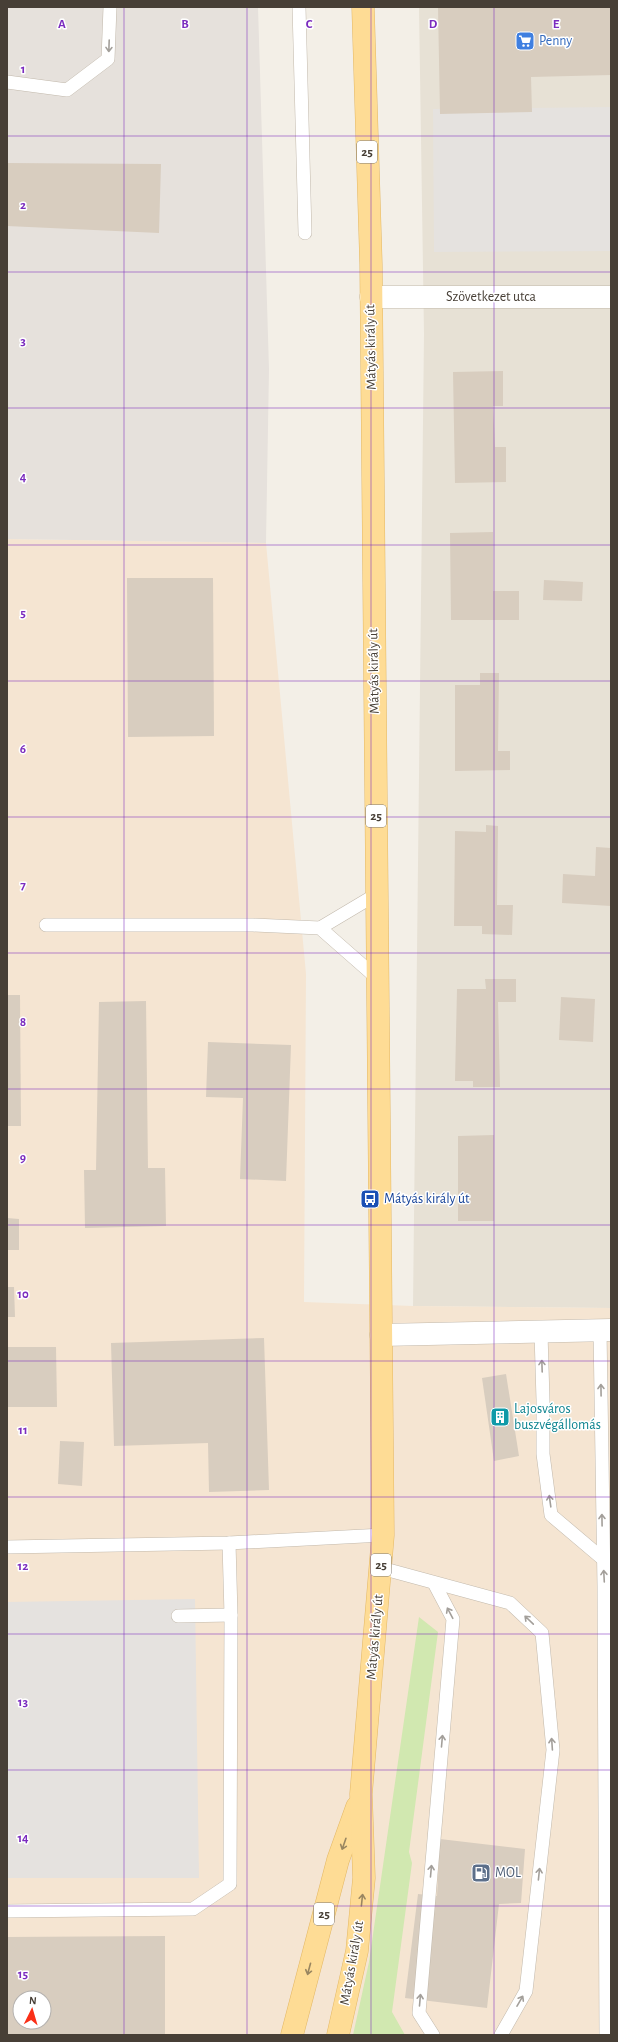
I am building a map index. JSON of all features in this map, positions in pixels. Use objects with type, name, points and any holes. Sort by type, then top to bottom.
[{"type":"main road","name":"Mátyás király út","points":[[338,2035],[357,1951],[361,1915],[364,1878],[361,1794],[383,1535],[371,296],[363,7]]},
{"type":"main road","name":"Mátyás király út","points":[[292,2035],[338,1860],[361,1794]]},
{"type":"street","name":"Szövetkezet utca","points":[[371,296],[611,297]]},
{"type":"street","points":[[381,1335],[541,1333],[606,1330]]},
{"type":"lane","points":[[7,82],[67,90],[108,59],[110,7]]},
{"type":"lane","points":[[299,7],[305,233]]},
{"type":"lane","points":[[46,924],[252,925],[320,928],[376,894]]},
{"type":"lane","points":[[320,928],[377,978]]},
{"type":"lane","points":[[606,1330],[603,1559],[606,2035]]},
{"type":"lane","points":[[541,1333],[543,1454],[551,1515],[603,1559]]},
{"type":"lane","points":[[7,1547],[229,1543],[383,1535]]},
{"type":"lane","points":[[7,1911],[193,1909],[230,1884],[231,1614],[229,1543]]},
{"type":"lane","points":[[381,1568],[510,1603],[542,1633],[553,1750],[526,1991],[501,2035]]},
{"type":"lane","points":[[433,2035],[419,2013],[453,1619],[434,1583]]},
{"type":"lane","points":[[178,1616],[231,1614]]},
{"type":"shaded area","points":[[7,7],[258,7],[269,369],[266,543],[7,539]]},
{"type":"shaded area","points":[[419,7],[611,7],[611,1308],[413,1306],[424,334]]},
{"type":"shaded area","points":[[611,107],[611,251],[434,252],[433,109]]},
{"type":"shaded area","points":[[7,539],[266,543],[306,974],[304,1302],[413,1306],[611,1308],[611,2035],[7,2035]]},
{"type":"shaded area","points":[[195,1599],[199,1878],[7,1878],[7,1602]]},
{"type":"green space","points":[[419,1617],[438,1632],[409,1852],[412,1863],[392,2012],[405,2035],[353,2035],[369,1962]]},
{"type":"building","name":"Penny","points":[[438,7],[611,7],[611,75],[531,77],[532,112],[440,114]]},
{"type":"building","points":[[7,163],[161,164],[159,233],[7,226]]},
{"type":"building","points":[[503,371],[503,406],[493,406],[495,447],[506,447],[506,482],[455,483],[453,372]]},
{"type":"building","points":[[493,532],[493,591],[519,591],[519,620],[451,620],[450,533]]},
{"type":"building","points":[[127,578],[213,578],[214,736],[128,737]]},
{"type":"building","points":[[544,580],[583,582],[582,601],[543,600]]},
{"type":"building","points":[[480,673],[499,673],[498,751],[510,751],[510,770],[455,771],[455,685],[480,685]]},
{"type":"building","points":[[486,825],[498,826],[497,905],[513,905],[512,935],[482,934],[482,926],[454,926],[455,831],[486,832]]},
{"type":"building","points":[[596,847],[611,848],[611,906],[562,903],[563,874],[595,876]]},
{"type":"building","points":[[485,979],[516,979],[516,1002],[498,1002],[500,1087],[473,1087],[473,1081],[455,1081],[457,989],[486,989]]},
{"type":"building","points":[[7,995],[20,995],[21,1126],[7,1126]]},
{"type":"building","points":[[561,997],[595,999],[593,1042],[559,1040]]},
{"type":"building","points":[[146,1001],[148,1168],[165,1168],[166,1226],[85,1228],[84,1170],[96,1170],[99,1002]]},
{"type":"building","points":[[208,1042],[291,1045],[286,1181],[240,1179],[243,1098],[206,1097]]},
{"type":"building","points":[[494,1135],[494,1221],[458,1221],[458,1136]]},
{"type":"building","points":[[7,1218],[19,1219],[19,1250],[7,1250]]},
{"type":"building","points":[[7,1287],[14,1287],[15,1317],[7,1317]]},
{"type":"building","points":[[264,1338],[269,1490],[209,1492],[208,1443],[114,1446],[111,1343]]},
{"type":"building","points":[[7,1347],[56,1347],[57,1407],[7,1407]]},
{"type":"building","name":"Lajosváros buszvégállomás","points":[[506,1374],[519,1456],[494,1461],[482,1378]]},
{"type":"building","points":[[60,1441],[84,1442],[82,1486],[58,1484]]},
{"type":"building","points":[[440,1839],[525,1849],[521,1903],[499,1904],[487,2008],[405,1998],[418,1894],[437,1896]]},
{"type":"building","points":[[165,1936],[165,2035],[7,2035],[7,1937]]},
{"type":"place","name":"Penny","points":[[525,41]]},
{"type":"place","name":"Mátyás király út","points":[[370,1199]]},
{"type":"place","name":"Lajosváros buszvégállomás","points":[[500,1417]]},
{"type":"place","name":"MOL","points":[[481,1873]]}]
